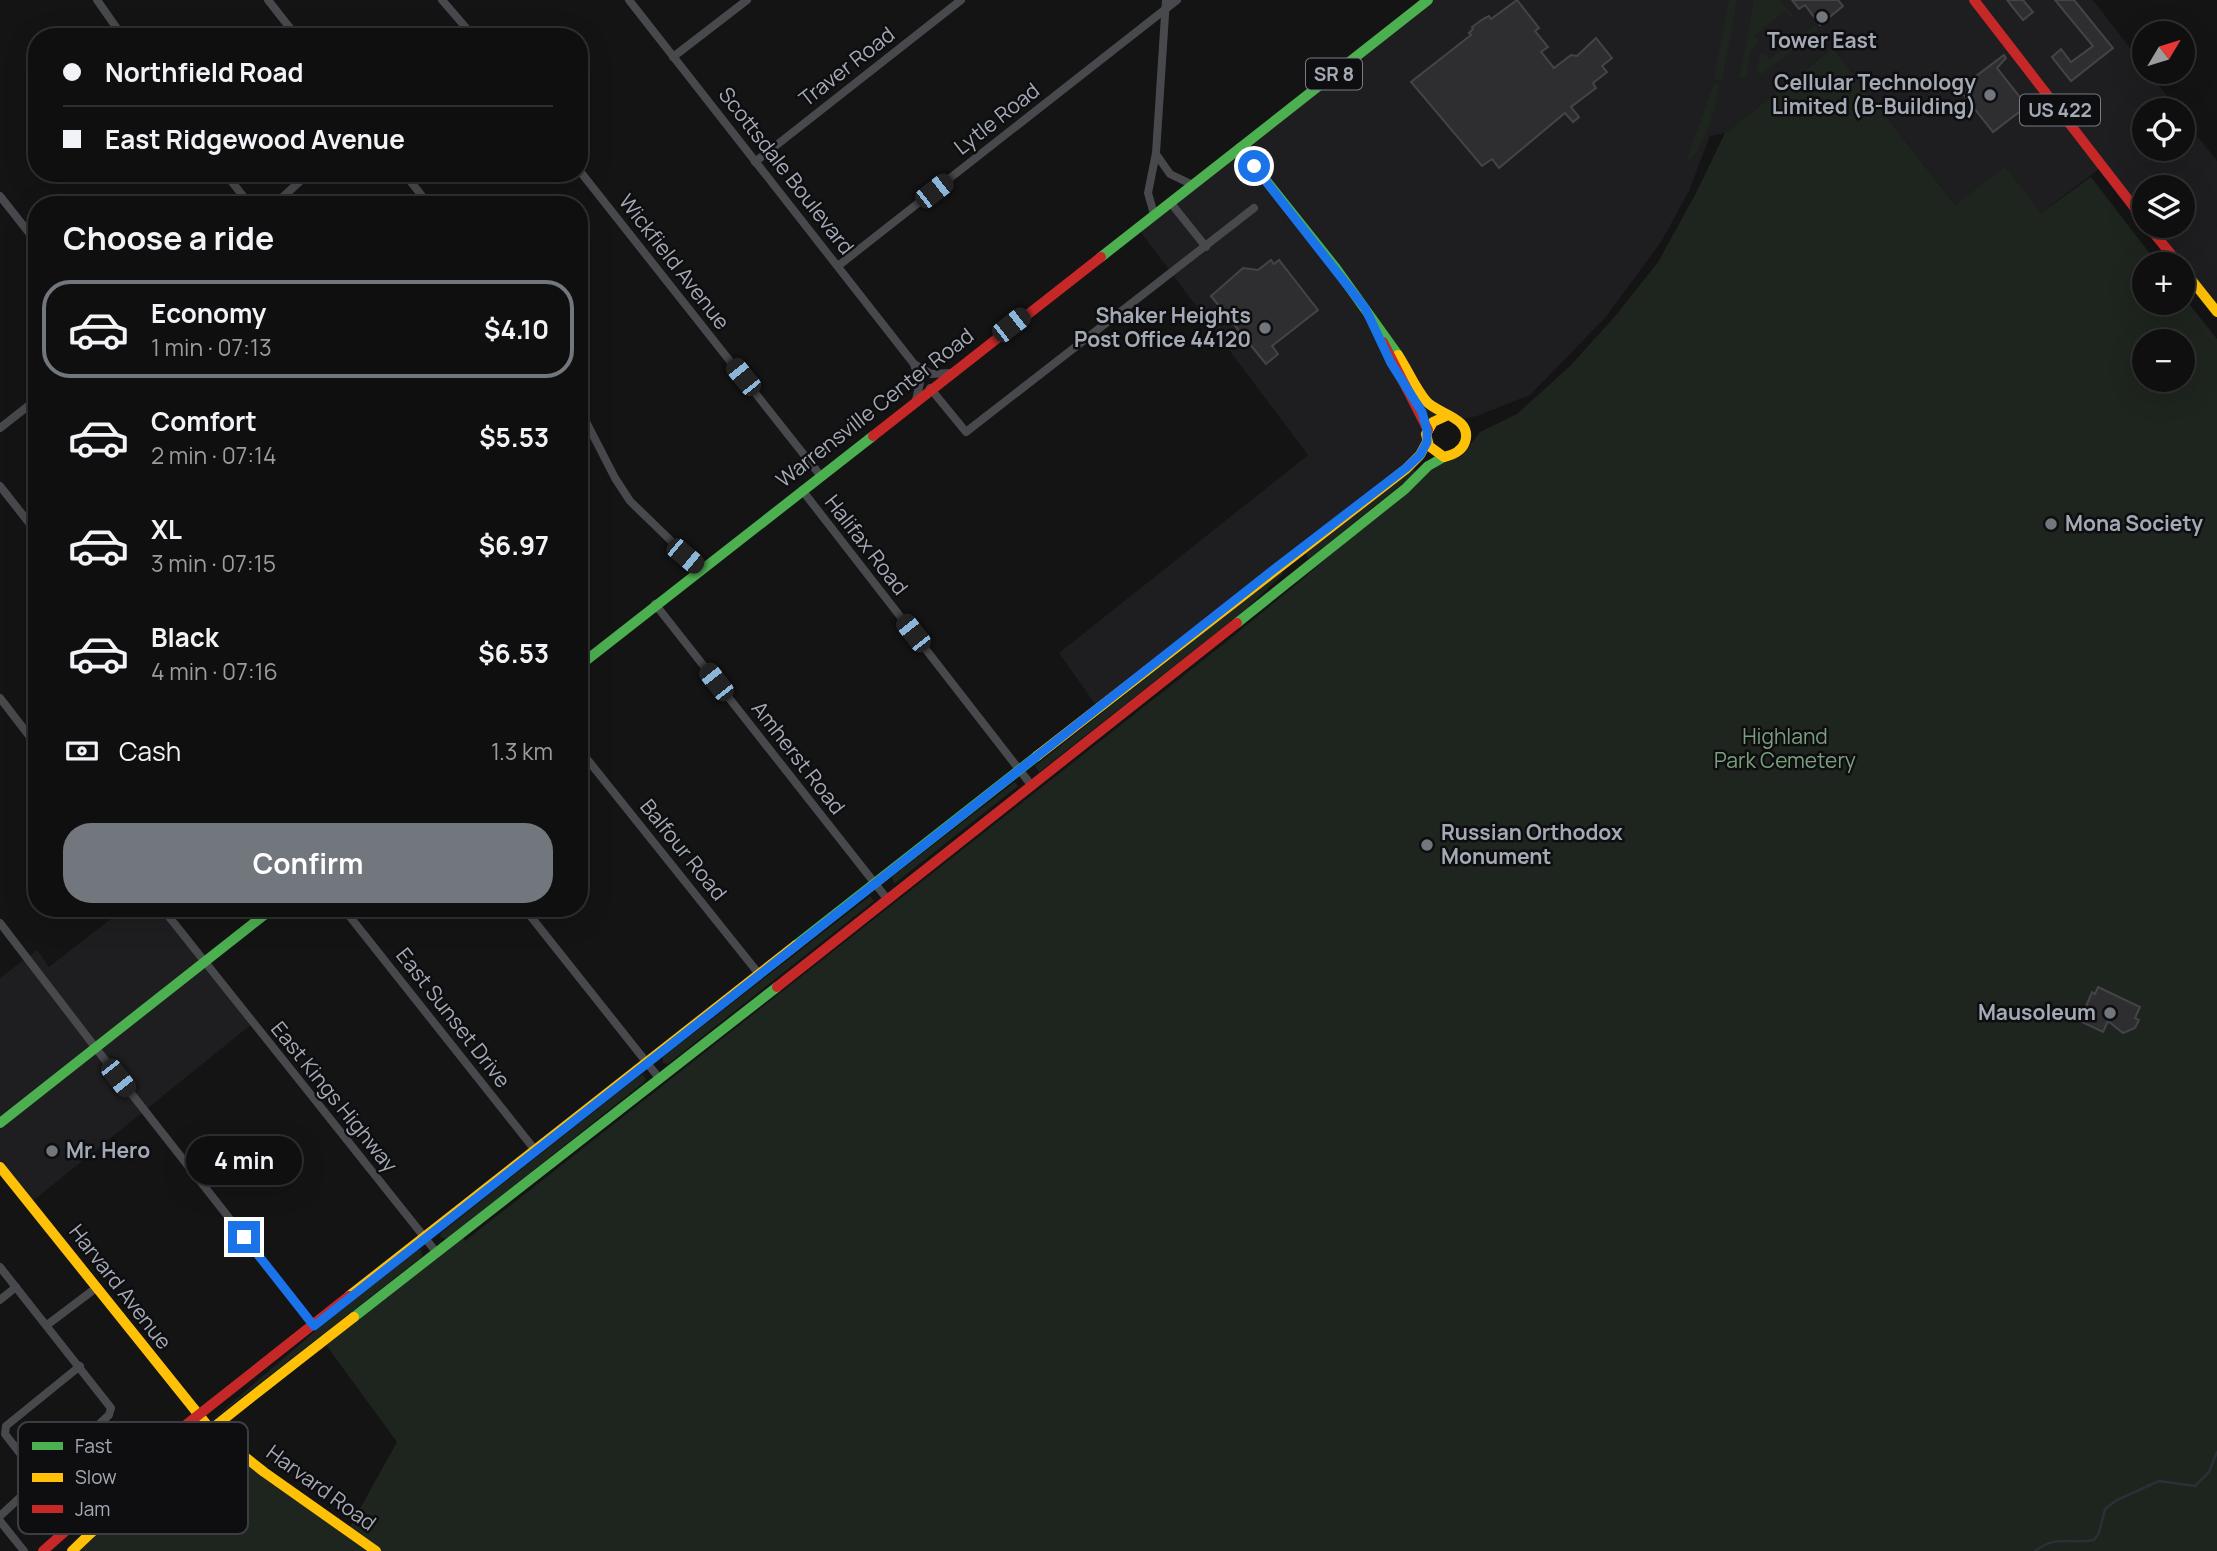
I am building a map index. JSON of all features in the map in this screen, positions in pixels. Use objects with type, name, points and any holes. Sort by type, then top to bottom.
[{"type":"main road","name":"Warrensville Center Road","points":[[590,657],[1428,0]]},
{"type":"main road","name":"US 422","points":[[1974,0],[2132,204]]},
{"type":"main road","points":[[221,1422],[1032,786],[1405,489],[1428,466],[1459,452],[1466,439],[1461,423],[1438,413],[1426,401],[1342,277],[1240,148]]},
{"type":"main road","points":[[2158,238],[2169,252]]},
{"type":"main road","points":[[2195,284],[2217,312]]},
{"type":"main road","points":[[190,1422],[1406,468],[1420,455],[1427,442],[1427,430],[1422,412],[1391,363],[1374,323]]},
{"type":"main road","points":[[1427,430],[1433,422],[1446,416]]},
{"type":"main road","points":[[1427,442],[1432,450],[1444,457]]},
{"type":"main road","points":[[0,1123],[262,917]]},
{"type":"main road","name":"Harvard Avenue","points":[[0,1167],[203,1422]]},
{"type":"main road","name":"Harvard Road","points":[[248,1459],[376,1551]]},
{"type":"main road","points":[[43,1551],[62,1534]]},
{"type":"main road","points":[[72,1551],[89,1534]]},
{"type":"street","points":[[97,0],[116,28]]},
{"type":"street","points":[[268,0],[290,28]]},
{"type":"street","points":[[442,0],[466,28]]},
{"type":"street","name":"Scottsdale Boulevard","points":[[629,0],[914,365]]},
{"type":"street","points":[[673,57],[747,0]]},
{"type":"street","name":"Traver Road","points":[[755,162],[961,0]]},
{"type":"street","name":"Lytle Road","points":[[838,266],[1166,5],[1177,0]]},
{"type":"street","points":[[1154,214],[1148,193],[1156,153],[1166,5]]},
{"type":"street","points":[[1156,153],[1170,173],[1193,184]]},
{"type":"street","name":"Wickfield Avenue","points":[[588,181],[820,475]]},
{"type":"street","points":[[232,182],[243,196]]},
{"type":"street","points":[[284,196],[299,182]]},
{"type":"street","points":[[411,182],[422,196]]},
{"type":"street","points":[[0,196],[28,232]]},
{"type":"street","points":[[1170,202],[1206,247]]},
{"type":"street","points":[[930,388],[967,432],[1254,208]]},
{"type":"street","points":[[914,365],[931,374],[950,373]]},
{"type":"street","points":[[914,365],[920,383],[916,400]]},
{"type":"street","points":[[0,428],[28,406]]},
{"type":"street","points":[[588,426],[630,501],[700,569]]},
{"type":"street","points":[[0,486],[28,522]]},
{"type":"street","name":"Halifax Road","points":[[802,490],[1032,786]]},
{"type":"street","name":"Amherst Road","points":[[655,604],[888,900]]},
{"type":"street","points":[[0,698],[28,734]]},
{"type":"street","name":"Balfour Road","points":[[588,759],[759,974]]},
{"type":"street","name":"East Kings Highway","points":[[169,917],[437,1253]]},
{"type":"street","name":"East Sunset Drive","points":[[350,917],[535,1150]]},
{"type":"street","points":[[531,917],[659,1078]]},
{"type":"street","points":[[0,923],[314,1326]]},
{"type":"street","points":[[0,1267],[111,1408],[101,1422]]},
{"type":"street","points":[[0,1300],[16,1287]]},
{"type":"street","points":[[47,1325],[96,1288]]},
{"type":"street","points":[[18,1451],[5,1434],[6,1426],[80,1367]]},
{"type":"street","points":[[18,1500],[0,1518],[24,1551]]},
{"type":"shaded area","points":[[1428,0],[2093,0],[2132,50],[2132,84],[2157,84],[2169,98],[2132,98],[2132,161],[2195,161],[2195,133],[2217,161],[2217,312],[2195,284],[2195,252],[2170,252],[2159,238],[2195,238],[2195,175],[2132,175],[2132,203],[2103,166],[2041,213],[1955,205],[1833,48],[1725,133],[1710,136],[1689,191],[1661,242],[1605,318],[1530,395],[1477,416],[1458,420],[1441,417],[1420,455],[1098,708],[1059,653],[1308,455],[1137,227]]},
{"type":"shaded area","points":[[113,917],[169,917],[253,1023],[29,1204],[0,1167],[0,978],[37,950],[49,967]]},
{"type":"green space","points":[[1729,0],[1737,0],[1722,81],[1719,81],[1714,79]]},
{"type":"green space","points":[[1754,0],[1780,0],[1793,16],[1785,11],[1755,35],[1759,42],[1751,50],[1746,76],[1739,80]]},
{"type":"green space","points":[[1814,25],[1818,30],[1762,74],[1757,73],[1760,55],[1763,53],[1769,59]]},
{"type":"green space","name":"Highland Park Cemetery","points":[[1833,48],[1955,205],[2005,167],[2041,213],[2091,177],[2132,230],[2132,238],[2138,238],[2149,252],[2132,252],[2132,315],[2195,315],[2195,311],[2217,339],[2217,1551],[72,1551],[92,1534],[248,1534],[248,1458],[347,1532],[397,1442],[323,1341],[446,1239],[440,1237],[441,1233],[639,1076],[643,1075],[646,1079],[643,1083],[458,1230],[465,1241],[1221,646],[1432,467],[1462,456],[1480,432],[1517,414],[1571,365],[1617,314],[1658,262],[1725,133]]},
{"type":"green space","points":[[1714,83],[1720,86],[1708,128],[1699,149],[1685,164]]},
{"type":"green space","points":[[1413,469],[1416,472],[1413,475],[1309,559],[1305,553]]},
{"type":"green space","points":[[1280,572],[1283,573],[1281,576],[1245,610],[1039,772],[1035,766]]},
{"type":"green space","points":[[1015,782],[1018,786],[894,884],[892,877]]},
{"type":"green space","points":[[870,896],[874,901],[668,1064],[663,1063],[663,1057]]},
{"type":"green space","points":[[417,1250],[421,1250],[422,1257],[209,1422],[320,1327]]},
{"type":"building","points":[[1517,0],[1539,28],[1535,31],[1548,47],[1541,52],[1554,68],[1571,55],[1577,56],[1596,38],[1612,58],[1602,66],[1607,72],[1593,83],[1596,88],[1571,107],[1579,117],[1573,122],[1565,113],[1499,168],[1492,159],[1482,166],[1411,82],[1471,35],[1469,33],[1472,27],[1489,16],[1491,19]]},
{"type":"building","name":"Tower East","points":[[1792,0],[1838,0],[1843,6],[1820,25],[1805,5],[1799,9]]},
{"type":"building","points":[[2007,0],[2023,0],[2033,12],[2023,20]]},
{"type":"building","points":[[2055,0],[2074,0],[2113,48],[2071,81],[2052,57],[2061,49],[2071,62],[2093,46]]},
{"type":"building","name":"Cellular Technology Limited (B-Building)","points":[[2004,55],[2006,58],[1997,68],[2027,106],[1993,132],[1959,89]]},
{"type":"building","name":"Shaker Heights Post Office 44120","points":[[1271,260],[1274,264],[1279,260],[1318,310],[1272,346],[1278,354],[1266,364],[1211,296],[1243,268],[1258,270]]},
{"type":"building","name":"Mausoleum","points":[[2098,987],[2140,1007],[2135,1018],[2139,1020],[2135,1028],[2123,1033],[2108,1021],[2103,1032],[2080,1021],[2092,992],[2095,994]]},
{"type":"waterway","points":[[2035,1551],[2057,1541],[2094,1540],[2099,1533],[2105,1509],[2117,1500],[2159,1481],[2195,1486],[2209,1472],[2217,1452]]},
{"type":"traffic: fast","points":[[1398,355],[1335,267],[1240,148],[1428,0]]},
{"type":"traffic: fast","points":[[1101,257],[1240,148]]},
{"type":"traffic: fast","points":[[588,659],[873,436]]},
{"type":"traffic: fast","points":[[1237,623],[1405,489],[1428,466],[1444,457]]},
{"type":"traffic: fast","points":[[796,945],[1037,756]]},
{"type":"traffic: fast","points":[[0,1123],[262,917]]},
{"type":"traffic: fast","points":[[354,1317],[777,987]]},
{"type":"traffic: slow","points":[[2195,284],[2217,312]]},
{"type":"traffic: slow","points":[[1398,355],[1427,402],[1464,427],[1464,445],[1457,452],[1444,457],[1429,446],[1426,434],[1433,422],[1446,416]]},
{"type":"traffic: slow","points":[[1037,756],[1406,469],[1420,455],[1427,442]]},
{"type":"traffic: slow","points":[[349,1296],[796,945]]},
{"type":"traffic: slow","points":[[0,1167],[205,1422]]},
{"type":"traffic: slow","points":[[221,1422],[354,1317]]},
{"type":"traffic: slow","points":[[248,1459],[376,1551]]},
{"type":"traffic: slow","points":[[72,1551],[90,1534]]},
{"type":"traffic: jam","points":[[1974,0],[2132,204]]},
{"type":"traffic: jam","points":[[2158,238],[2169,252]]},
{"type":"traffic: jam","points":[[873,436],[1101,257]]},
{"type":"traffic: jam","points":[[1383,342],[1428,430]]},
{"type":"traffic: jam","points":[[777,987],[1237,623]]},
{"type":"traffic: jam","points":[[190,1422],[349,1296]]},
{"type":"traffic: jam","points":[[43,1551],[62,1534]]},
{"type":"place","name":"Tower East","points":[[1822,17]]},
{"type":"place","name":"Cellular Technology Limited (B-Building)","points":[[1990,95]]},
{"type":"place","name":"Shaker Heights Post Office 44120","points":[[1265,328]]},
{"type":"place","name":"Mona Society","points":[[2051,524]]},
{"type":"place","name":"Russian Orthodox Monument","points":[[1427,845]]},
{"type":"place","name":"Mausoleum","points":[[2110,1013]]},
{"type":"place","name":"Mr. Hero","points":[[52,1151]]},
{"type":"route","points":[[244,1237],[314,1326],[1420,455],[1427,442],[1422,412],[1391,363],[1374,323],[1336,269],[1254,166]]}]
